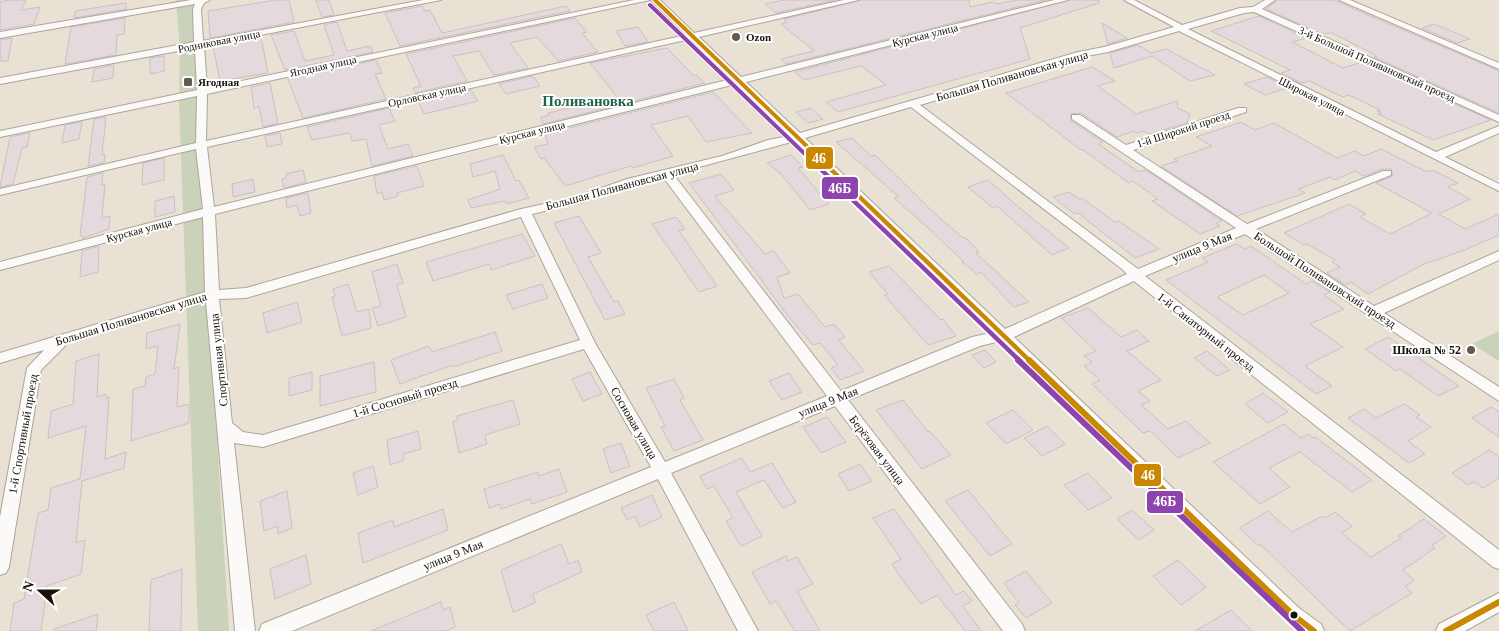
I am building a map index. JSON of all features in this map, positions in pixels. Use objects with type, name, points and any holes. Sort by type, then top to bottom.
[{"type":"street","name":"Спортивная улица","points":[[202,0],[197,9],[202,91],[201,145],[209,212],[213,278],[212,295],[245,631]]},
{"type":"street","points":[[0,35],[202,0]]},
{"type":"street","name":"Родниковая улица","points":[[0,81],[437,0]]},
{"type":"street","name":"Ягодная улица","points":[[0,134],[646,0]]},
{"type":"street","points":[[655,0],[1292,614],[1314,631]]},
{"type":"street","name":"Орловская улица","points":[[0,192],[201,145],[855,0]]},
{"type":"street","name":"Курская улица","points":[[0,266],[209,212],[1064,0]]},
{"type":"street","name":"Широкая улица","points":[[1128,0],[1188,33],[1364,122],[1439,156],[1499,188]]},
{"type":"street","name":"Большая Поливановская улица","points":[[0,358],[212,295],[246,293],[525,212],[578,200],[631,181],[726,158],[772,142],[799,137],[1081,54],[1105,50],[1243,10],[1255,9],[1269,0]]},
{"type":"street","points":[[1343,0],[1499,66]]},
{"type":"street","name":"3-й Большой Поливановский проезд","points":[[1255,9],[1499,119]]},
{"type":"street","name":"1-й Санаторный проезд","points":[[913,104],[1499,560]]},
{"type":"street","name":"1-й Широкий проезд","points":[[1124,149],[1242,110]]},
{"type":"street","name":"Большой Поливановский проезд","points":[[1076,117],[1499,395]]},
{"type":"street","points":[[1439,156],[1443,152],[1499,128]]},
{"type":"street","name":"улица 9 Мая","points":[[269,631],[977,341],[1002,336],[1189,251],[1387,172]]},
{"type":"street","name":"Берёзовая улица","points":[[666,174],[1015,631]]},
{"type":"street","name":"Сосновая улица","points":[[525,212],[588,343],[661,470],[746,630]]},
{"type":"street","points":[[1373,312],[1499,255]]},
{"type":"street","name":"1-й Спортивный проезд","points":[[0,567],[34,368],[61,341]]},
{"type":"street","name":"1-й Сосновый проезд","points":[[225,426],[239,438],[263,441],[588,343]]},
{"type":"street","points":[[1446,631],[1499,602]]},
{"type":"green space","points":[[176,0],[195,0],[212,359],[229,631],[198,631],[179,100],[180,49]]},
{"type":"green space","points":[[1499,331],[1499,361],[1472,344]]},
{"type":"building","points":[[26,0],[21,10],[40,7],[34,24],[0,30],[0,2]]},
{"type":"building","points":[[276,0],[289,0],[294,22],[210,38],[208,11]]},
{"type":"building","points":[[316,0],[329,0],[334,15],[322,17]]},
{"type":"building","points":[[784,0],[835,0],[776,13],[765,4]]},
{"type":"building","points":[[861,0],[969,0],[970,7],[993,2],[996,4],[1018,0],[1046,0],[786,64],[781,59],[814,51],[781,24],[787,22],[784,19]]},
{"type":"building","points":[[1070,0],[1099,0],[1099,3],[1020,28],[1030,59],[838,112],[826,102],[886,85],[861,66],[804,80],[795,72]]},
{"type":"building","points":[[1277,0],[1333,0],[1499,71],[1499,113],[1374,57],[1377,56],[1332,33],[1322,34],[1266,9]]},
{"type":"building","points":[[126,3],[126,9],[74,18],[75,11]]},
{"type":"building","points":[[422,6],[425,11],[430,10],[442,33],[566,6],[570,11],[400,46],[385,13]]},
{"type":"building","points":[[1259,16],[1307,38],[1292,42],[1343,68],[1361,62],[1491,120],[1433,140],[1378,114],[1381,113],[1377,111],[1380,110],[1349,95],[1343,97],[1309,81],[1302,83],[1281,73],[1290,70],[1211,31]]},
{"type":"building","points":[[125,18],[124,34],[117,35],[116,55],[65,64],[71,27]]},
{"type":"building","points":[[575,18],[587,32],[582,33],[598,52],[558,61],[537,37],[510,43],[528,68],[494,75],[479,51],[453,56],[467,81],[415,93],[413,88],[421,86],[406,54]]},
{"type":"building","points":[[337,22],[347,51],[370,46],[373,52],[285,70],[271,35],[294,31],[305,61],[334,55],[324,25]]},
{"type":"building","points":[[1102,23],[1127,38],[1108,44]]},
{"type":"building","points":[[1434,24],[1470,39],[1457,43],[1422,28]]},
{"type":"building","points":[[638,27],[648,42],[625,46],[616,31]]},
{"type":"building","points":[[261,37],[268,73],[220,81],[213,46]]},
{"type":"building","points":[[12,38],[8,61],[0,61],[0,40]]},
{"type":"building","points":[[1138,45],[1151,53],[1166,49],[1215,75],[1190,81],[1152,56],[1114,68],[1110,53]]},
{"type":"building","points":[[667,48],[694,76],[697,75],[705,83],[543,124],[541,117],[549,115],[548,113],[617,97],[590,63]]},
{"type":"building","points":[[164,56],[164,71],[150,74],[150,58]]},
{"type":"building","points":[[376,60],[382,73],[375,74],[386,99],[303,118],[288,79]]},
{"type":"building","points":[[114,65],[113,78],[92,82],[94,69]]},
{"type":"building","points":[[1092,67],[1115,81],[1098,86],[1136,114],[1177,101],[1178,108],[1190,114],[1187,123],[1149,134],[1143,131],[1136,133],[1134,131],[1117,137],[1081,113],[1071,114],[1071,121],[1103,142],[1098,144],[1139,172],[1146,170],[1222,221],[1216,223],[1220,226],[1200,234],[1152,201],[1158,199],[1133,181],[1129,183],[1081,150],[1006,93]]},
{"type":"building","points":[[533,76],[540,86],[506,94],[499,84]]},
{"type":"building","points":[[1267,77],[1288,88],[1265,95],[1244,84]]},
{"type":"building","points":[[270,83],[278,123],[263,127],[259,107],[254,108],[251,87]]},
{"type":"building","points":[[471,90],[478,101],[424,114],[419,102]]},
{"type":"building","points":[[713,92],[752,133],[706,142],[688,116],[651,125],[673,156],[633,168],[631,166],[565,186],[544,158],[541,159],[534,147],[548,144],[545,134]]},
{"type":"building","points":[[389,108],[395,121],[379,125],[388,149],[408,144],[413,156],[372,166],[366,139],[352,141],[350,133],[312,140],[307,127]]},
{"type":"building","points":[[811,108],[823,119],[808,123],[796,112]]},
{"type":"building","points":[[106,117],[102,155],[105,154],[104,163],[88,166],[94,119]]},
{"type":"building","points":[[82,122],[79,139],[62,143],[65,125]]},
{"type":"building","points":[[1241,122],[1255,130],[1274,123],[1337,158],[1355,151],[1364,156],[1381,149],[1427,172],[1433,170],[1458,183],[1448,187],[1470,199],[1439,214],[1465,229],[1499,214],[1499,235],[1465,250],[1424,264],[1368,294],[1351,282],[1345,285],[1327,273],[1340,267],[1332,262],[1335,260],[1284,233],[1349,204],[1366,214],[1360,217],[1390,234],[1432,213],[1376,183],[1393,176],[1391,169],[1382,169],[1364,176],[1355,171],[1335,180],[1330,177],[1299,189],[1305,193],[1237,216],[1161,166],[1177,161],[1174,159],[1212,146],[1196,137]]},
{"type":"building","points":[[30,133],[27,147],[22,148],[13,184],[0,187],[10,137]]},
{"type":"building","points":[[280,133],[282,144],[267,147],[265,136]]},
{"type":"building","points":[[852,138],[871,156],[875,155],[933,212],[963,238],[966,238],[979,252],[976,253],[1029,302],[1014,307],[981,272],[977,274],[962,262],[964,262],[894,198],[899,197],[836,142]]},
{"type":"building","points":[[503,155],[516,181],[519,180],[529,198],[507,204],[505,201],[471,208],[468,200],[500,189],[495,171],[473,177],[470,164]]},
{"type":"building","points":[[791,155],[803,167],[798,168],[829,204],[810,210],[781,174],[767,163]]},
{"type":"building","points":[[164,158],[164,180],[142,185],[143,163]]},
{"type":"building","points":[[417,166],[424,186],[397,193],[398,196],[384,200],[382,192],[377,194],[374,176]]},
{"type":"building","points":[[303,170],[306,182],[284,188],[282,179],[286,178],[286,174]]},
{"type":"building","points":[[103,173],[102,185],[105,184],[102,218],[110,216],[109,229],[83,238],[83,236],[80,236],[87,177]]},
{"type":"building","points":[[721,174],[734,190],[715,196],[765,254],[774,251],[790,273],[777,277],[784,298],[798,294],[825,327],[834,324],[845,337],[839,340],[864,371],[840,380],[831,368],[838,365],[820,343],[813,345],[788,316],[689,183]]},
{"type":"building","points":[[253,179],[255,192],[233,197],[232,184]]},
{"type":"building","points":[[988,180],[1069,248],[1052,255],[997,206],[993,208],[968,187]]},
{"type":"building","points":[[1069,192],[1079,199],[1082,198],[1115,222],[1119,221],[1159,249],[1135,258],[1078,213],[1075,214],[1053,197]]},
{"type":"building","points":[[308,193],[311,213],[300,216],[297,205],[287,208],[286,198]]},
{"type":"building","points":[[174,196],[175,212],[155,217],[155,201]]},
{"type":"building","points":[[579,216],[601,253],[588,257],[614,302],[618,301],[625,314],[605,320],[554,223]]},
{"type":"building","points":[[676,217],[685,229],[679,231],[717,286],[699,292],[652,224]]},
{"type":"building","points":[[522,234],[535,256],[491,270],[489,264],[433,281],[426,262]]},
{"type":"building","points":[[1236,244],[1245,249],[1251,246],[1306,284],[1312,281],[1330,292],[1324,295],[1344,309],[1310,324],[1343,347],[1305,366],[1332,386],[1316,394],[1166,280],[1208,262],[1202,258]],"holes":[[[1264,275],[1289,293],[1243,315],[1217,297]]]},
{"type":"building","points":[[99,246],[98,272],[80,277],[82,251]]},
{"type":"building","points":[[397,264],[403,283],[397,285],[406,317],[378,326],[372,308],[381,306],[372,272]]},
{"type":"building","points":[[889,266],[941,320],[943,319],[956,336],[928,345],[884,295],[888,294],[869,272]]},
{"type":"building","points":[[348,284],[357,312],[369,309],[371,328],[342,336],[332,297],[335,296],[333,289]]},
{"type":"building","points":[[542,284],[548,298],[513,309],[506,295]]},
{"type":"building","points":[[297,302],[302,322],[267,333],[263,313]]},
{"type":"building","points":[[1088,308],[1121,337],[1137,330],[1149,341],[1127,351],[1161,380],[1138,391],[1150,401],[1141,405],[1168,429],[1186,421],[1210,443],[1178,458],[1150,431],[1143,433],[1092,384],[1100,380],[1084,366],[1092,362],[1084,356],[1096,351],[1061,318]]},
{"type":"building","points":[[180,324],[174,369],[179,367],[177,407],[189,404],[189,423],[131,441],[133,389],[145,386],[146,377],[155,374],[158,346],[146,349],[147,333]]},
{"type":"building","points":[[495,332],[502,351],[453,367],[452,365],[400,384],[391,360],[429,346],[432,352]]},
{"type":"building","points":[[1388,337],[1459,386],[1438,396],[1400,369],[1396,371],[1365,349]]},
{"type":"building","points":[[985,350],[996,362],[984,368],[972,355]]},
{"type":"building","points":[[1207,351],[1230,370],[1217,376],[1194,358]]},
{"type":"building","points":[[99,354],[97,397],[106,394],[106,398],[109,397],[105,459],[126,452],[124,468],[82,481],[76,543],[85,540],[81,574],[47,586],[41,631],[10,631],[14,603],[24,599],[38,513],[48,510],[51,488],[80,479],[86,426],[48,438],[51,411],[73,404],[76,361]]},
{"type":"building","points":[[374,362],[376,392],[320,406],[320,376]]},
{"type":"building","points":[[312,372],[312,390],[289,396],[289,378]]},
{"type":"building","points":[[590,372],[602,394],[583,401],[572,379]]},
{"type":"building","points":[[789,373],[802,392],[782,400],[769,381]]},
{"type":"building","points":[[674,379],[684,398],[680,400],[703,440],[674,451],[661,427],[665,426],[646,388]]},
{"type":"building","points":[[1263,393],[1288,412],[1268,423],[1245,404]]},
{"type":"building","points":[[513,400],[520,424],[485,435],[487,444],[459,453],[453,422],[458,420],[457,416]]},
{"type":"building","points":[[903,400],[928,432],[951,455],[922,469],[876,410]]},
{"type":"building","points":[[1404,404],[1420,415],[1416,417],[1431,427],[1408,441],[1425,454],[1409,463],[1348,418],[1364,409],[1376,418]]},
{"type":"building","points":[[1491,407],[1499,412],[1499,437],[1472,418]]},
{"type":"building","points":[[1013,410],[1033,430],[1006,444],[986,423]]},
{"type":"building","points":[[827,417],[846,442],[821,453],[803,427]]},
{"type":"building","points":[[1284,424],[1301,438],[1308,434],[1313,438],[1315,437],[1372,480],[1352,492],[1300,452],[1269,468],[1290,487],[1260,504],[1213,462]]},
{"type":"building","points":[[1047,426],[1065,444],[1042,456],[1024,438]]},
{"type":"building","points":[[418,431],[421,449],[403,454],[404,460],[390,465],[387,440]]},
{"type":"building","points":[[621,443],[630,466],[611,473],[603,449]]},
{"type":"building","points":[[1489,450],[1499,457],[1499,478],[1483,488],[1474,482],[1468,485],[1452,473]]},
{"type":"building","points":[[742,458],[750,472],[772,463],[796,502],[783,508],[764,480],[736,492],[762,536],[741,546],[726,521],[733,518],[714,486],[707,489],[700,476]]},
{"type":"building","points":[[860,464],[872,481],[849,491],[838,474]]},
{"type":"building","points":[[373,466],[378,487],[358,495],[353,473]]},
{"type":"building","points":[[559,469],[567,492],[532,504],[530,499],[501,509],[499,504],[489,508],[484,489],[538,472],[539,476]]},
{"type":"building","points":[[1088,473],[1112,498],[1088,510],[1064,485]]},
{"type":"building","points":[[968,490],[1012,544],[990,556],[945,501]]},
{"type":"building","points":[[287,491],[292,528],[278,534],[278,526],[264,531],[260,501]]},
{"type":"building","points":[[652,495],[662,517],[640,527],[635,516],[627,520],[621,508]]},
{"type":"building","points":[[443,509],[448,530],[363,563],[358,533],[393,520],[394,527]]},
{"type":"building","points":[[894,509],[956,595],[964,591],[972,601],[963,606],[981,631],[965,631],[937,595],[921,604],[904,582],[892,564],[901,559],[873,518]]},
{"type":"building","points":[[1132,510],[1154,530],[1139,540],[1117,519]]},
{"type":"building","points":[[1268,511],[1292,532],[1322,516],[1325,518],[1335,512],[1352,526],[1342,533],[1371,557],[1401,538],[1398,536],[1424,519],[1446,536],[1432,545],[1435,548],[1403,570],[1414,580],[1405,587],[1412,593],[1350,631],[1261,545],[1259,546],[1239,528]]},
{"type":"building","points":[[561,544],[569,564],[578,560],[582,572],[533,594],[535,603],[513,612],[501,570]]},
{"type":"building","points":[[306,555],[311,584],[275,599],[270,569]]},
{"type":"building","points":[[786,556],[788,561],[797,557],[813,584],[797,591],[820,631],[795,631],[776,601],[770,604],[752,572]]},
{"type":"building","points":[[1178,560],[1206,587],[1181,605],[1153,576]]},
{"type":"building","points":[[182,569],[181,631],[149,631],[151,580]]},
{"type":"building","points":[[1026,571],[1052,603],[1026,618],[1015,605],[1019,603],[1004,583]]},
{"type":"building","points":[[441,602],[443,610],[450,607],[455,627],[446,631],[371,631]]},
{"type":"building","points":[[674,602],[688,631],[654,631],[646,615]]},
{"type":"building","points":[[1231,610],[1252,631],[1195,631]]},
{"type":"building","points":[[98,614],[96,631],[54,631],[54,629]]},
{"type":"transit line","name":"46","points":[[655,0],[1292,614],[1314,631]]},
{"type":"transit line","name":"46Б","points":[[650,5],[1287,619],[1302,631]]},
{"type":"transit line","name":"46","points":[[1446,631],[1499,602]]},
{"type":"place","name":"Ozon","points":[[736,37]]},
{"type":"place","name":"Ягодная","points":[[188,82]]},
{"type":"place","name":"Школа № 52","points":[[1471,350]]},
{"type":"district","name":"Поливановка","points":[[588,101]]}]
